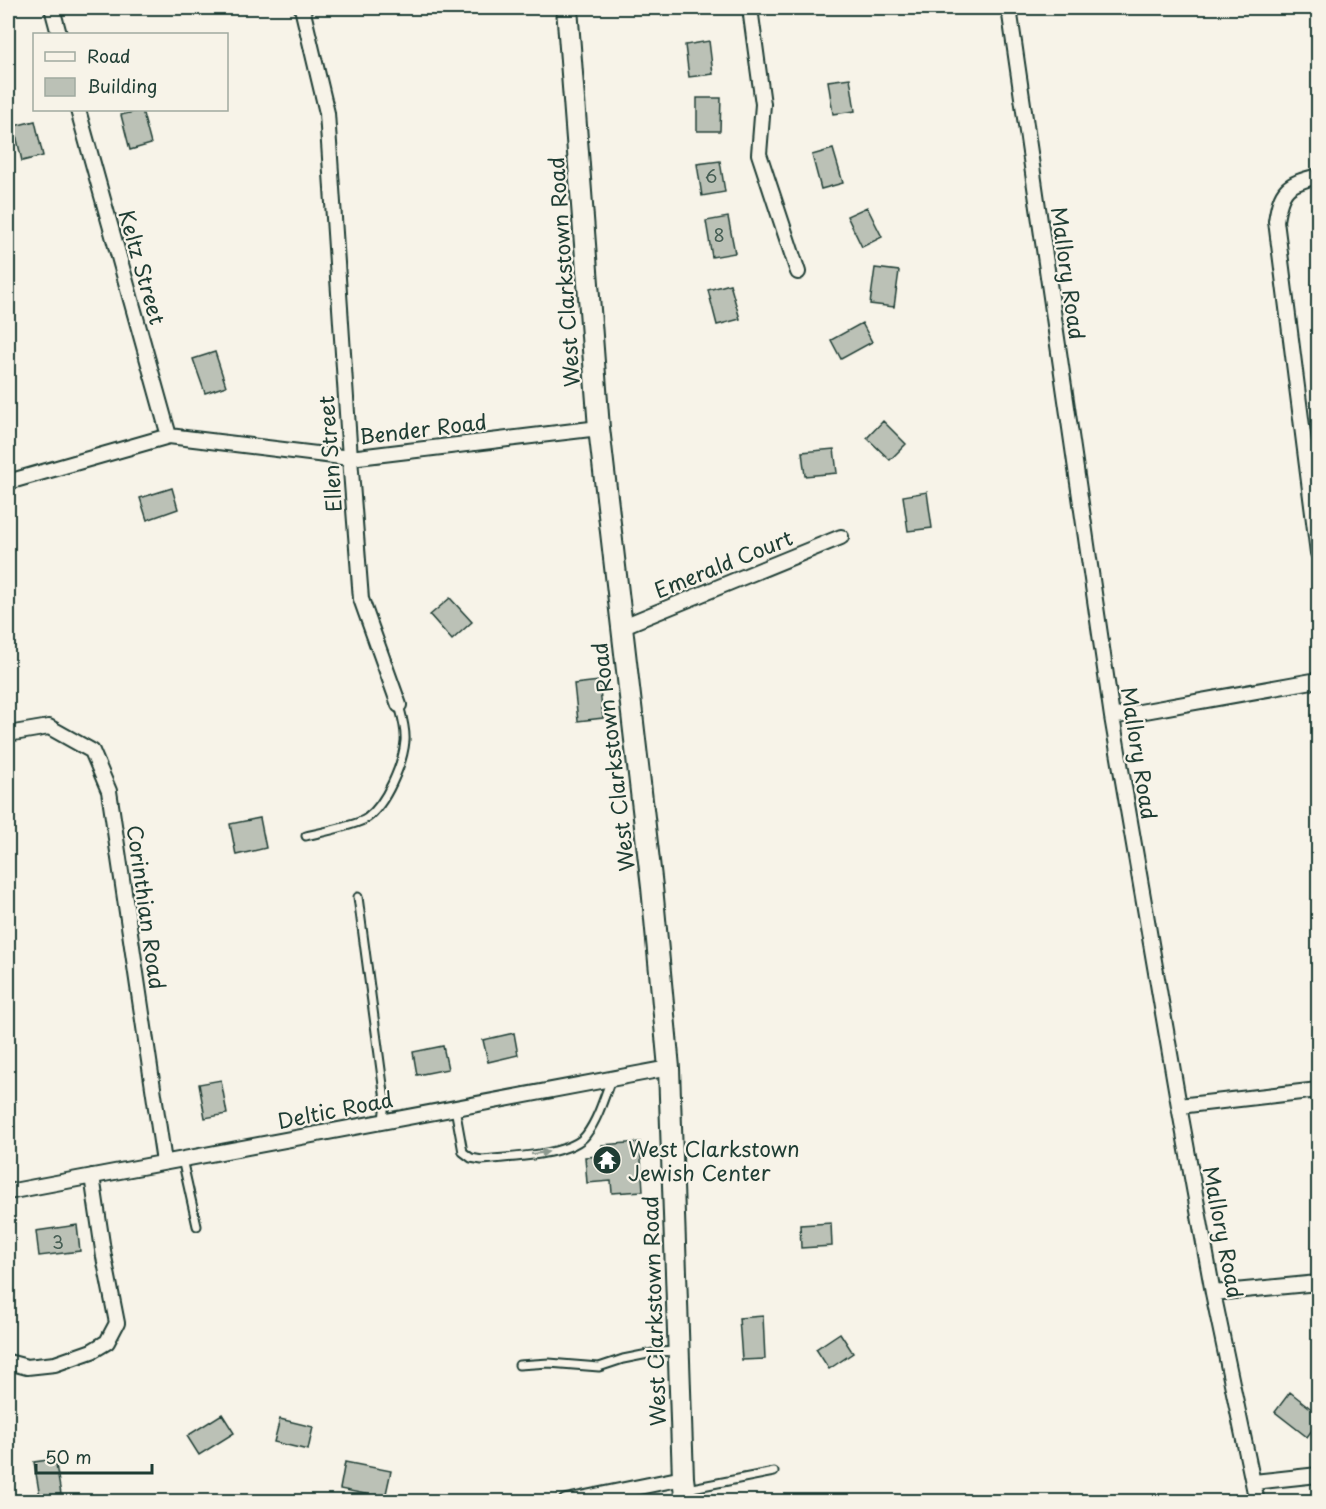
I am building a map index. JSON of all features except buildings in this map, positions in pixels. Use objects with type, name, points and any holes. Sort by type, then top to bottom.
[{"type":"street","points":[[52,8],[59,33]]},
{"type":"street","name":"Ellen Street","points":[[302,8],[327,112],[361,599],[399,705]]},
{"type":"street","name":"West Clarkstown Road","points":[[568,8],[598,428],[652,887],[669,1068],[684,1490]]},
{"type":"street","points":[[750,8],[763,104],[759,154],[798,272]]},
{"type":"street","name":"Mallory Road","points":[[1009,8],[1112,717],[1179,1107],[1257,1502]]},
{"type":"street","name":"Keltz Street","points":[[78,111],[169,436]]},
{"type":"street","points":[[1318,176],[1295,182],[1280,198],[1276,221],[1318,553]]},
{"type":"street","name":"Bender Road","points":[[8,482],[169,436],[350,458],[598,428]]},
{"type":"street","name":"Emerald Court","points":[[621,627],[841,537]]},
{"type":"street","points":[[1112,717],[1318,680]]},
{"type":"street","name":"Corinthian Road","points":[[8,734],[49,728],[92,751],[109,790],[164,1162]]},
{"type":"street","name":"Deltic Road","points":[[8,1192],[669,1068]]},
{"type":"street","points":[[1179,1107],[1318,1090]]},
{"type":"street","points":[[8,1362],[27,1367],[56,1364],[83,1355],[107,1342],[117,1323],[92,1176]]},
{"type":"street","points":[[1214,1293],[1318,1283]]},
{"type":"street","points":[[1254,1482],[1318,1475]]},
{"type":"street","points":[[566,1502],[684,1490]]},
{"type":"lane","name":"Ellen Street","points":[[306,836],[367,819],[378,806],[399,769],[405,741],[404,724],[399,705]]},
{"type":"lane","points":[[358,897],[385,1101],[383,1122]]},
{"type":"lane","points":[[454,1108],[464,1152],[471,1158],[482,1160],[555,1151],[574,1145],[585,1137],[611,1079]]},
{"type":"lane","points":[[182,1159],[197,1226]]},
{"type":"lane","points":[[519,1365],[549,1363],[600,1367],[647,1354],[679,1351]]},
{"type":"lane","points":[[684,1490],[774,1472]]},
{"type":"place","name":"West Clarkstown Jewish Center","points":[[607,1160]]}]
